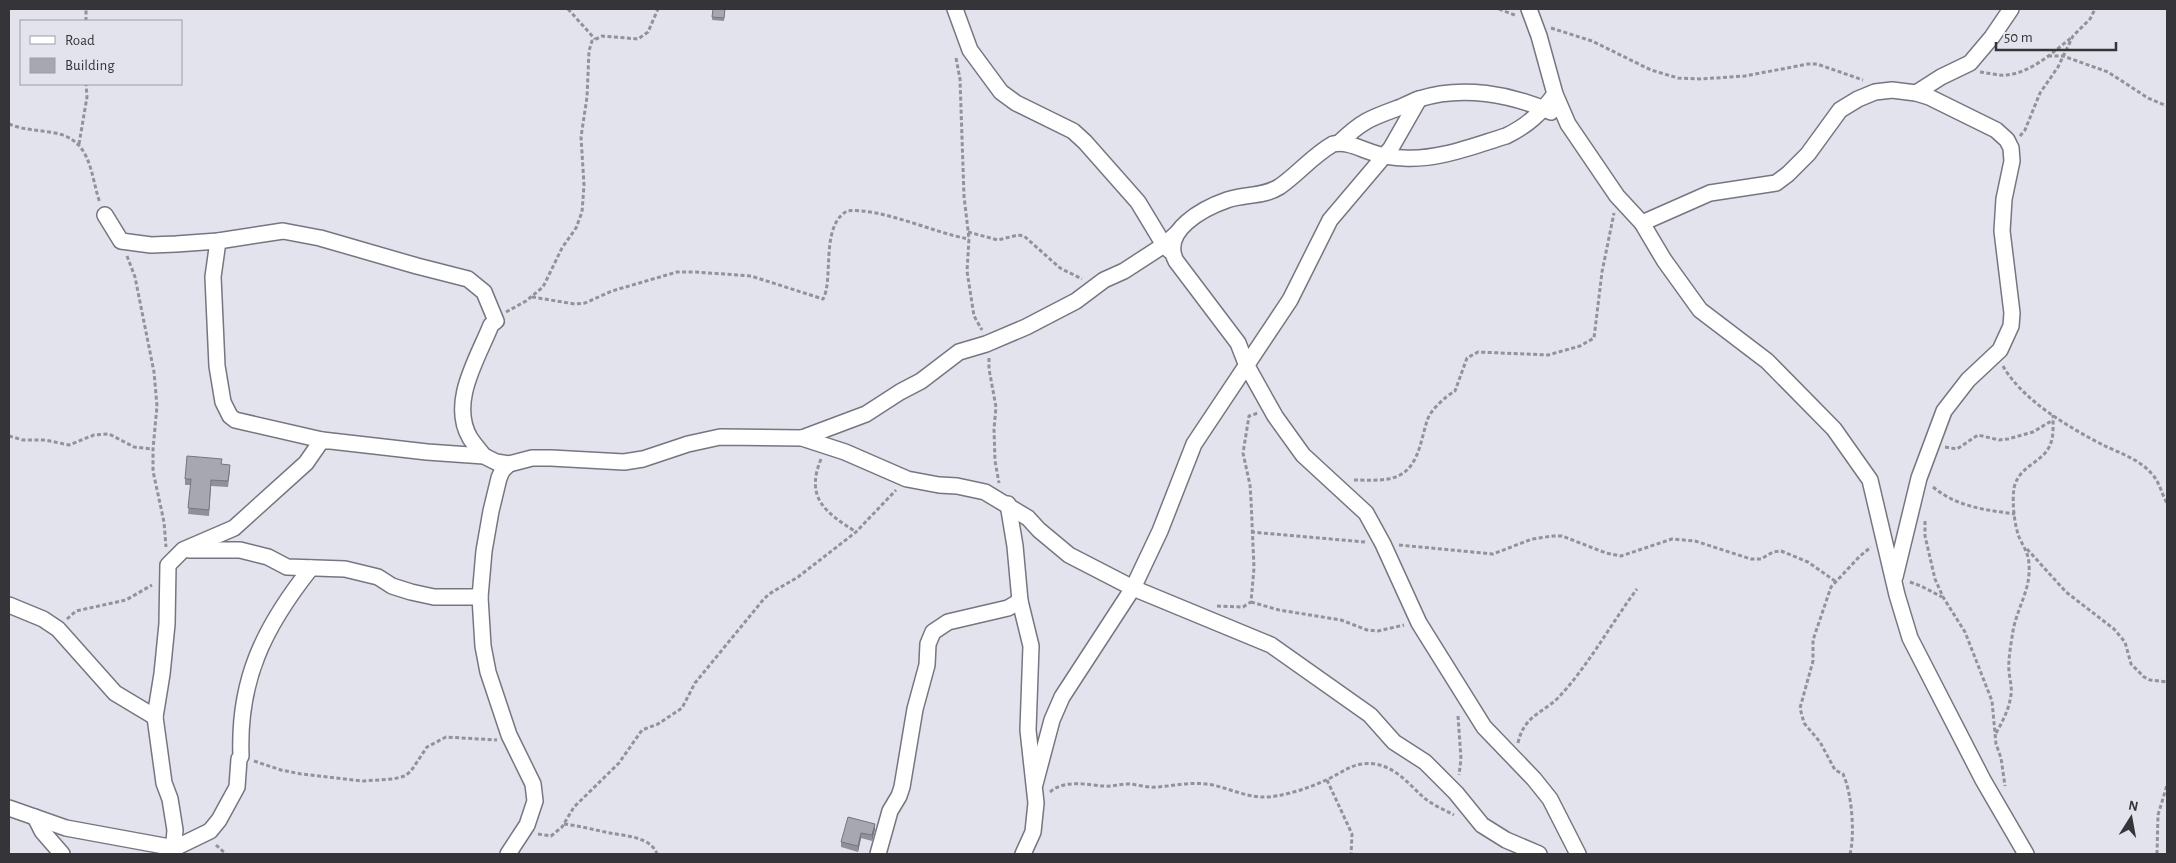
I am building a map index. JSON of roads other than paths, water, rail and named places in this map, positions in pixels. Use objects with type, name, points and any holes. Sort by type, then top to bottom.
[{"type":"street","points":[[955,9],[970,50],[1001,92],[1016,103],[1073,131],[1138,202],[1188,278],[1238,343],[1247,366],[1275,416],[1303,455],[1366,513],[1419,623],[1484,727],[1550,799],[1578,854]]},
{"type":"street","points":[[1916,93],[1941,77],[1970,63],[1992,37],[2011,9]]},
{"type":"street","points":[[1531,16],[1539,36],[1555,94],[1568,124],[1617,196],[1642,223],[1664,260],[1700,310],[1767,360],[1834,429],[1870,480],[1910,638],[1983,780],[2026,854]]},
{"type":"street","points":[[1642,223],[1710,193],[1776,183],[1808,154],[1840,110],[1858,99],[1875,92],[1892,90],[1916,93],[1929,97],[1996,130],[2007,140],[2011,148],[2012,161],[2004,199],[2002,231],[2012,313],[2011,326],[2000,350],[1968,380],[1944,411],[1919,478],[1894,578]]},
{"type":"street","points":[[802,438],[866,414],[900,392],[921,382],[958,352],[986,344],[1026,327],[1076,301],[1103,282],[1168,249],[1177,233],[1186,223],[1202,211],[1229,199],[1267,192],[1279,186],[1326,148],[1339,143],[1360,124],[1380,113],[1419,99],[1449,92],[1477,92],[1522,101],[1544,109],[1568,124]]},
{"type":"street","points":[[1339,143],[1351,145],[1375,154],[1402,158],[1429,158],[1512,134],[1529,123],[1544,109],[1555,94]]},
{"type":"street","points":[[1036,784],[1052,720],[1062,697],[1133,588],[1160,531],[1194,444],[1290,300],[1330,220],[1386,155],[1406,125],[1419,99]]},
{"type":"street","points":[[105,215],[121,241],[151,245],[218,242],[283,231],[320,238],[468,279],[484,292],[496,321],[491,324],[472,367],[464,395],[463,415],[465,427],[484,456]]},
{"type":"street","points":[[218,242],[213,277],[217,366],[226,411],[235,420],[322,440],[427,452],[484,456],[496,462],[509,464],[532,458],[624,462],[643,459],[688,444],[720,437],[802,438],[827,445],[907,479],[985,492],[1028,518],[1039,530],[1069,555],[1133,588],[1271,645],[1370,715],[1394,742],[1425,762],[1456,792],[1482,825],[1506,840],[1539,854]]},
{"type":"street","points":[[174,851],[170,799],[164,783],[155,717],[167,624],[168,569],[183,550],[234,528],[306,463],[322,440]]},
{"type":"street","points":[[508,854],[523,830],[535,801],[533,784],[509,735],[488,672],[483,646],[480,597],[484,551],[491,511],[499,478],[502,471],[509,464]]},
{"type":"street","points":[[1005,503],[1015,546],[1020,601],[1031,646],[1028,730],[1036,784],[1036,803],[1033,832],[1023,854]]},
{"type":"street","points":[[183,550],[240,550],[268,557],[287,567],[345,569],[378,578],[392,586],[411,592],[434,597],[480,597]]},
{"type":"street","points":[[9,808],[66,828],[174,851],[210,831],[220,820],[238,787],[239,759],[241,756],[240,727],[249,675],[267,634],[296,586],[311,568]]},
{"type":"street","points":[[878,854],[890,811],[902,787],[916,709],[927,665],[928,644],[933,632],[948,622],[1008,608],[1020,601]]},
{"type":"street","points":[[9,605],[43,619],[58,629],[116,693],[155,717]]},
{"type":"street","points":[[35,817],[42,831],[62,854]]}]
